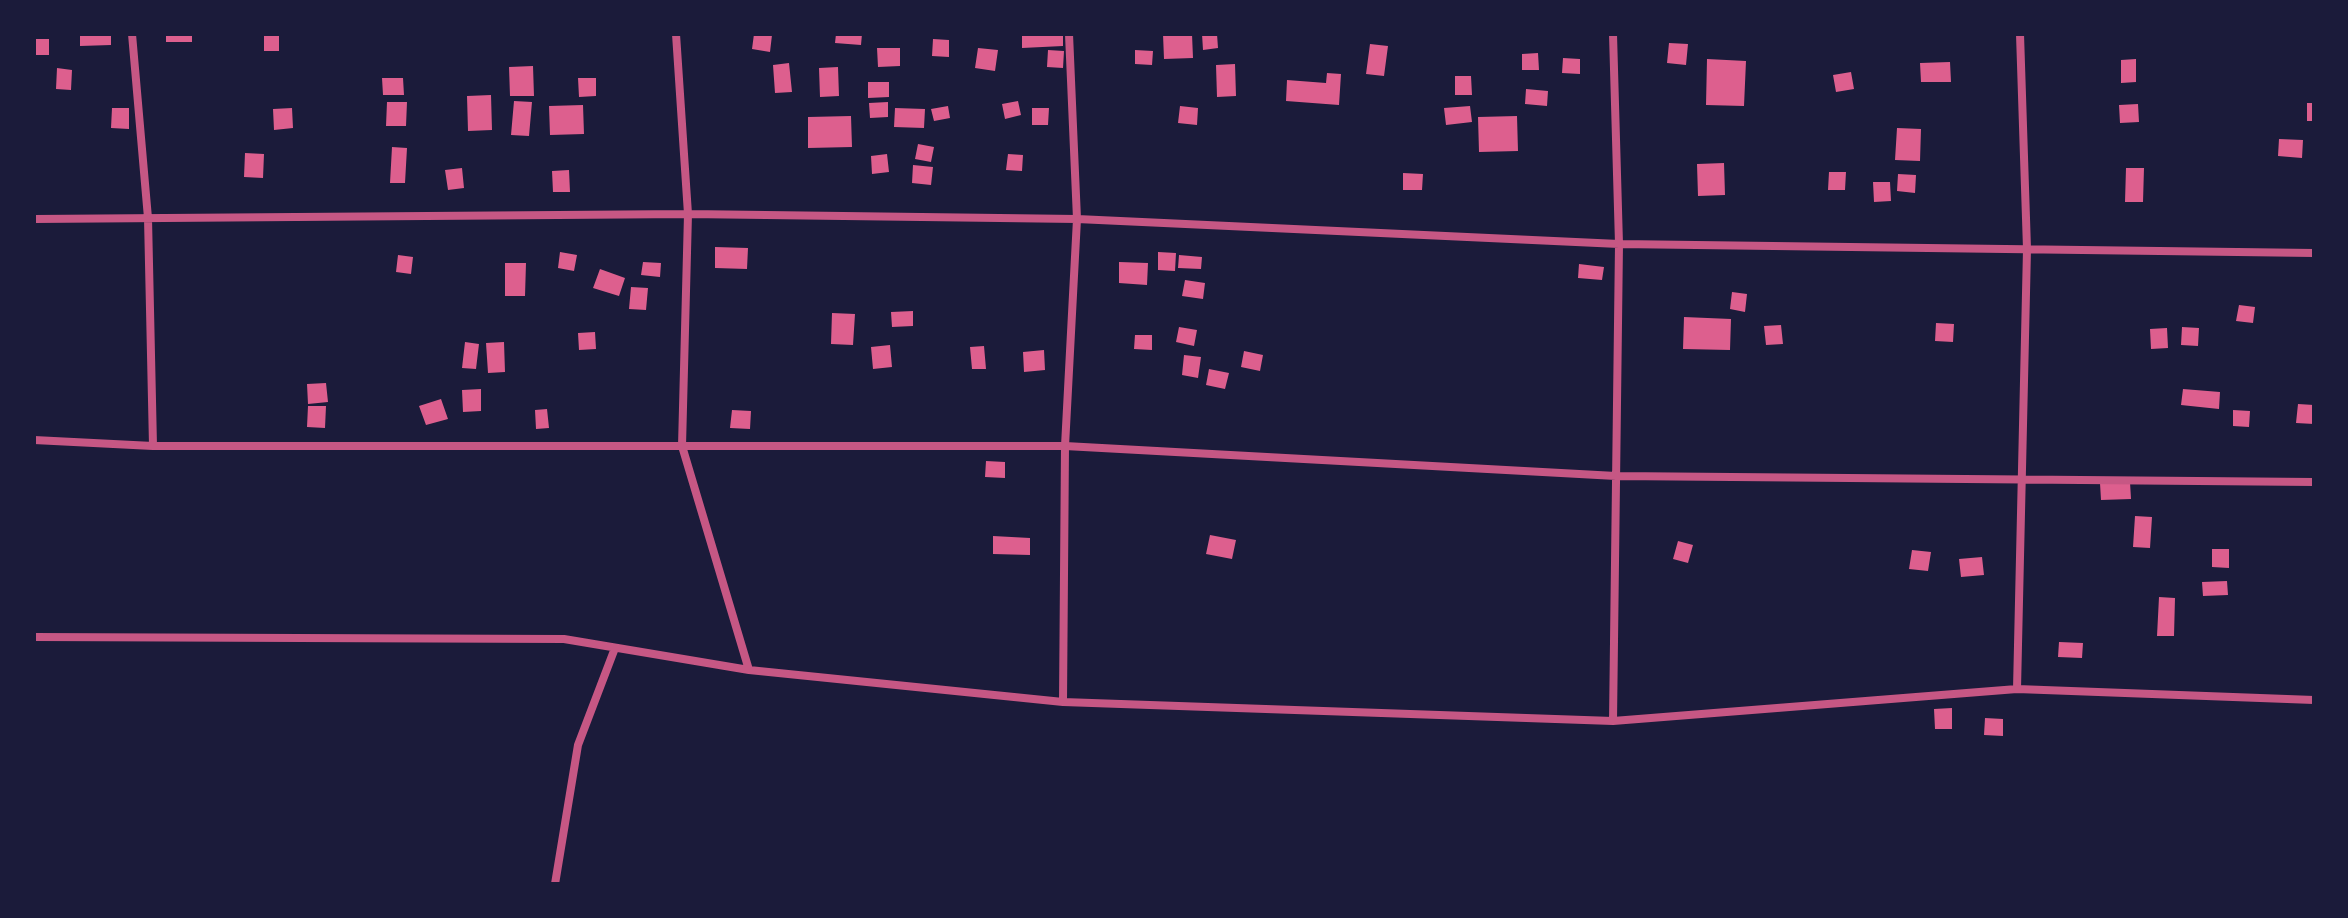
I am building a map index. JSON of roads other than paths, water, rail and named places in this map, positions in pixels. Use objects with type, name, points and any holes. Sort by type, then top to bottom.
[{"type":"street","points":[[132,34],[148,218],[153,446]]},
{"type":"street","points":[[676,34],[688,214],[682,446],[749,670]]},
{"type":"street","points":[[1063,702],[1065,446],[1077,219],[1069,34]]},
{"type":"street","points":[[1613,34],[1619,244],[1613,721]]},
{"type":"street","points":[[2017,689],[2027,249],[2020,34]]},
{"type":"street","points":[[34,219],[688,214],[1077,219],[1619,244],[2314,253]]},
{"type":"street","points":[[34,440],[153,446],[1065,446],[1616,476],[2314,482]]},
{"type":"street","points":[[34,637],[564,639],[749,670],[1063,702],[1613,721],[2017,689],[2314,700]]},
{"type":"street","points":[[555,884],[578,745],[615,648]]}]
